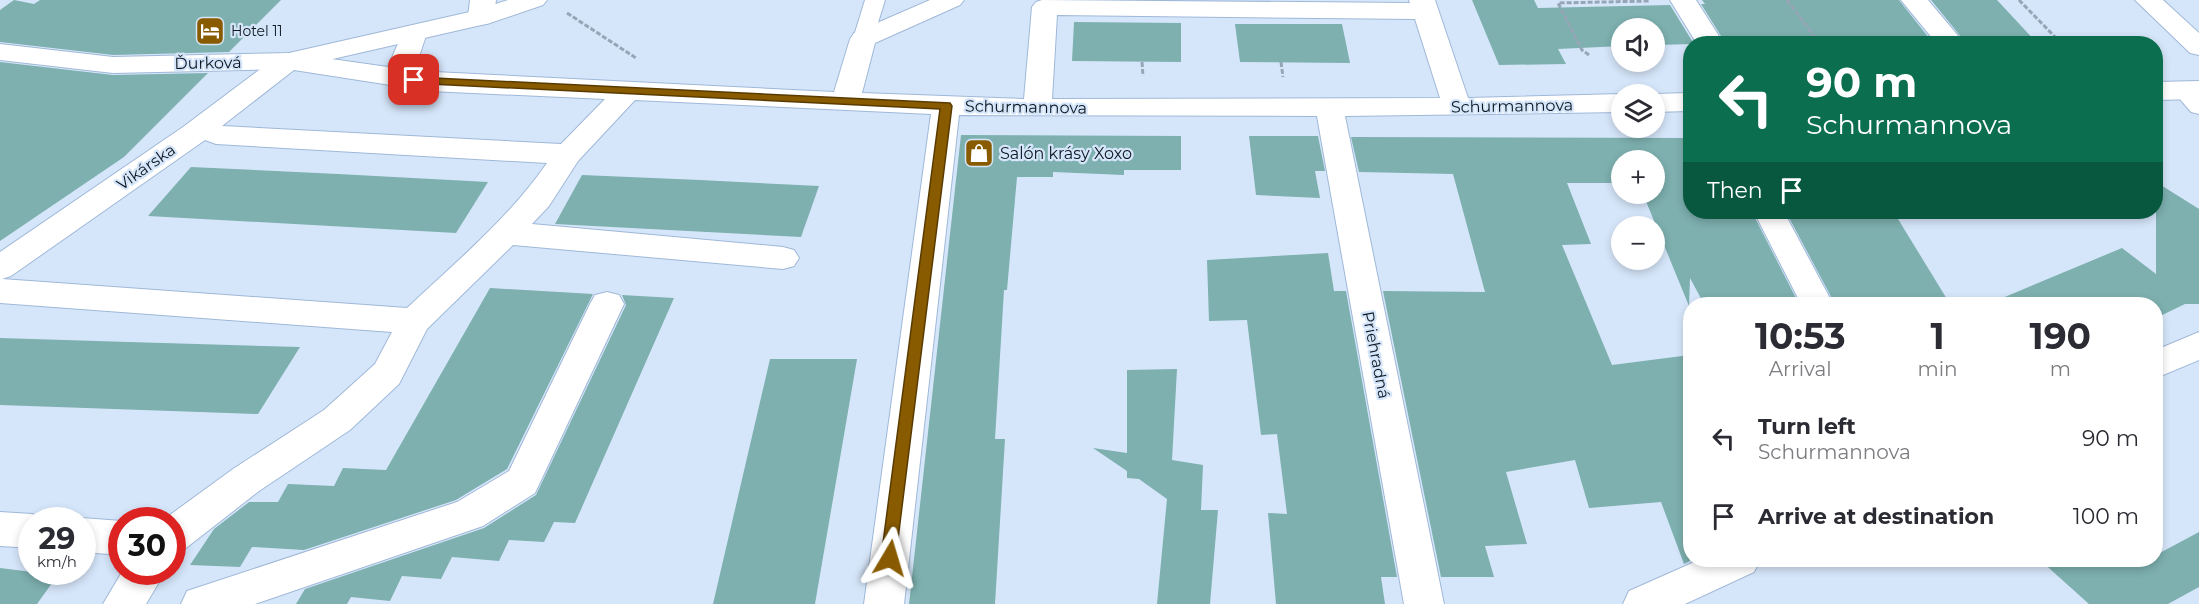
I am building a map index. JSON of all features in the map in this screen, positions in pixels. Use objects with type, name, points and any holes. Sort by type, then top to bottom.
[{"type":"street","name":"Ďurková","points":[[0,52],[113,64],[289,61],[414,33],[482,9],[534,0]]},
{"type":"street","points":[[845,103],[863,39],[951,0]]},
{"type":"street","points":[[1683,0],[1706,36]]},
{"type":"street","points":[[1914,0],[1945,36]]},
{"type":"street","points":[[2148,0],[2199,47]]},
{"type":"street","points":[[1036,108],[1045,7],[1424,6],[1457,107]]},
{"type":"street","points":[[398,78],[414,33]]},
{"type":"street","name":"Schurmannova","points":[[289,61],[429,82],[845,103],[1036,108],[1457,107],[1611,103]]},
{"type":"street","name":"Vikárska","points":[[0,268],[193,134],[289,61]]},
{"type":"street","points":[[186,525],[246,480],[337,420],[387,374],[414,321],[538,199],[568,154],[627,92]]},
{"type":"street","points":[[2163,92],[2194,96]]},
{"type":"street","points":[[1665,103],[1683,102]]},
{"type":"street","points":[[884,604],[946,106]]},
{"type":"street","name":"Priehradná","points":[[1329,107],[1424,604]]},
{"type":"street","points":[[216,135],[568,154]]},
{"type":"street","points":[[1772,219],[1813,297]]},
{"type":"street","points":[[506,233],[783,258]]},
{"type":"street","points":[[0,291],[414,321]]},
{"type":"street","points":[[201,604],[470,514],[522,482],[607,304]]},
{"type":"street","points":[[2163,362],[2199,345]]},
{"type":"street","points":[[0,529],[18,530]]},
{"type":"street","points":[[1643,604],[1725,567]]},
{"type":"street","points":[[123,604],[136,585]]},
{"type":"lane","points":[[863,39],[875,0]]},
{"type":"path","points":[[1589,55],[1582,50],[1558,3],[1683,0]]},
{"type":"path","points":[[1787,0],[1814,36]]},
{"type":"path","points":[[2019,0],[2053,36]]},
{"type":"path","points":[[561,9],[644,62]]},
{"type":"building","points":[[14,0],[34,4],[40,0],[281,0],[229,52],[113,55],[0,42],[0,10]]},
{"type":"building","points":[[1472,0],[1534,0],[1538,8],[1670,5],[1689,36],[1683,36],[1683,44],[1665,45],[1665,18],[1611,18],[1611,47],[1558,49],[1566,64],[1499,65]]},
{"type":"building","points":[[1702,0],[1899,0],[1927,36],[1721,36],[1701,4],[1705,4]]},
{"type":"building","points":[[1931,0],[1997,0],[2031,36],[1960,36]]},
{"type":"building","points":[[1074,22],[1181,23],[1181,62],[1072,61]]},
{"type":"building","points":[[1235,24],[1342,24],[1350,63],[1240,62]]},
{"type":"building","points":[[0,62],[113,75],[208,73],[124,157],[0,241]]},
{"type":"building","points":[[961,135],[1181,136],[1181,170],[1124,170],[1124,175],[1053,172],[1053,177],[1017,177],[1007,290],[1004,290],[995,439],[1005,439],[995,604],[909,604]]},
{"type":"building","points":[[1249,136],[1318,136],[1325,171],[1315,171],[1320,198],[1256,195]]},
{"type":"building","points":[[1351,137],[1683,138],[1683,219],[1756,219],[1795,297],[1700,297],[1690,278],[1689,297],[1685,297],[1665,248],[1665,216],[1652,216],[1647,204],[1665,204],[1665,150],[1611,150],[1611,183],[1567,183],[1591,244],[1562,245],[1612,365],[1683,356],[1683,561],[1661,502],[1589,508],[1575,460],[1506,472],[1527,544],[1485,546],[1494,577],[1441,577],[1383,291],[1485,292],[1453,174],[1359,172]]},
{"type":"building","points":[[191,167],[488,182],[456,233],[148,216]]},
{"type":"building","points":[[582,175],[819,186],[801,237],[555,224]]},
{"type":"building","points":[[2163,186],[2199,209],[2199,304],[2185,304],[2163,315],[2163,297],[2005,297],[2122,248],[2156,274],[2156,219],[2163,219]]},
{"type":"building","points":[[1790,219],[1898,219],[1946,297],[1831,297]]},
{"type":"building","points":[[1328,253],[1334,291],[1346,291],[1397,577],[1381,577],[1385,604],[1276,604],[1268,513],[1287,514],[1277,434],[1261,435],[1247,320],[1209,321],[1207,260]]},
{"type":"building","points":[[490,288],[593,294],[507,469],[456,500],[304,550],[252,547],[240,567],[190,565],[214,529],[249,502],[278,502],[288,484],[334,486],[343,468],[386,470]]},
{"type":"building","points":[[622,295],[674,298],[575,523],[554,522],[544,542],[509,540],[499,561],[452,557],[441,579],[402,576],[390,601],[351,597],[347,604],[296,604],[305,589],[484,528],[536,495],[626,305]]},
{"type":"building","points":[[0,338],[300,347],[258,414],[0,405]]},
{"type":"building","points":[[770,359],[857,359],[815,604],[713,604]]},
{"type":"building","points":[[1177,369],[1172,460],[1203,465],[1201,510],[1218,510],[1210,604],[1157,604],[1167,499],[1139,479],[1127,478],[1127,471],[1093,448],[1127,453],[1127,370]]},
{"type":"building","points":[[2199,532],[2199,587],[2168,604],[2089,604],[2048,567],[2163,567],[2163,551]]},
{"type":"building","points":[[0,568],[18,570],[18,585],[51,585],[37,604],[0,604]]},
{"type":"place","name":"Hotel 11","points":[[210,31]]},
{"type":"place","name":"Salón krásy Xoxo","points":[[979,153]]},
{"type":"route","points":[[414,80],[823,102],[946,106],[890,558]]}]
